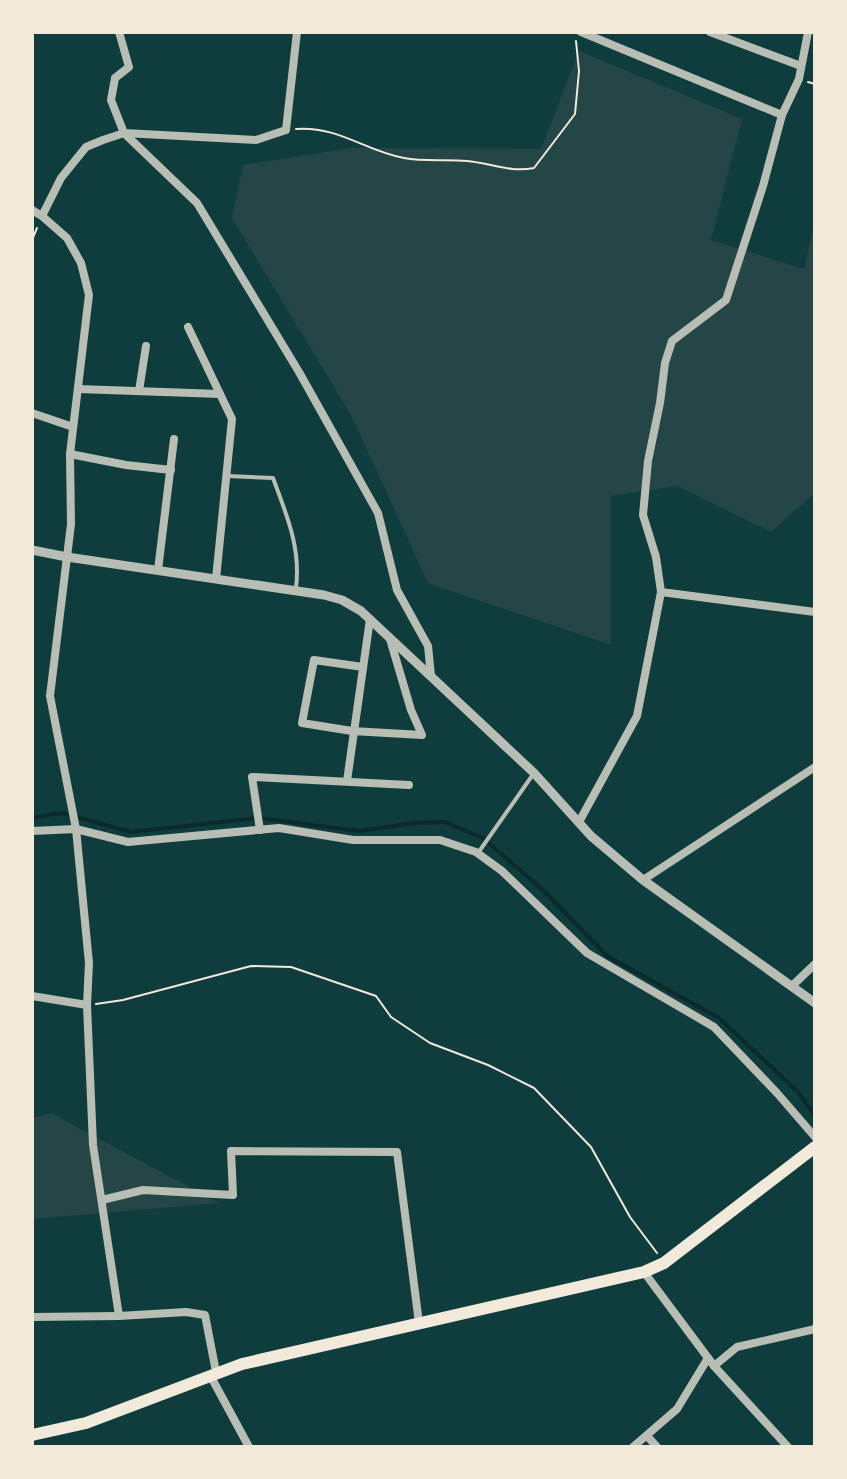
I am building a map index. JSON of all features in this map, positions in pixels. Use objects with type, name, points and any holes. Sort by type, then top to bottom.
[{"type":"main road","points":[[32,1435],[86,1423],[242,1364],[644,1272],[664,1263],[815,1147]]},
{"type":"street","points":[[119,32],[129,67],[115,78],[111,100],[124,133],[197,203],[299,372],[378,513],[397,590],[428,646],[431,676]]},
{"type":"street","points":[[42,216],[61,178],[86,147],[124,133],[256,140],[286,130],[297,32]]},
{"type":"street","points":[[578,32],[782,115]]},
{"type":"street","points":[[710,32],[801,66]]},
{"type":"street","points":[[579,822],[637,716],[661,592],[656,557],[643,515],[648,461],[665,363],[672,341],[726,300],[782,115],[799,79],[808,32]]},
{"type":"street","points":[[32,210],[67,238],[81,263],[89,295],[70,454],[71,524],[50,696],[76,829],[89,963],[87,1005],[93,1145],[119,1316]]},
{"type":"street","points":[[188,327],[232,419],[216,579]]},
{"type":"street","points":[[139,391],[146,346]]},
{"type":"street","points":[[78,389],[220,394]]},
{"type":"street","points":[[32,413],[73,427]]},
{"type":"street","points":[[158,570],[174,439]]},
{"type":"street","points":[[70,454],[171,470]]},
{"type":"street","points":[[32,550],[342,600],[370,619],[534,773],[591,836],[643,880],[815,1003]]},
{"type":"street","points":[[661,592],[815,612]]},
{"type":"street","points":[[347,781],[370,619]]},
{"type":"street","points":[[363,667],[314,660],[302,723],[352,731],[422,735],[411,710],[390,639]]},
{"type":"street","points":[[643,880],[815,767]]},
{"type":"street","points":[[260,830],[252,777],[409,785]]},
{"type":"street","points":[[32,831],[76,829],[128,842],[279,828],[353,840],[440,840],[478,853],[502,871],[587,953],[714,1027],[815,1137]]},
{"type":"street","points":[[792,986],[815,964]]},
{"type":"street","points":[[32,996],[87,1005]]},
{"type":"street","points":[[102,1200],[143,1190],[233,1195],[231,1151],[397,1152],[419,1323]]},
{"type":"street","points":[[644,1272],[711,1362],[788,1447]]},
{"type":"street","points":[[32,1317],[186,1312],[205,1315],[213,1374],[249,1447]]},
{"type":"street","points":[[633,1447],[677,1409],[711,1362],[737,1347],[815,1329]]},
{"type":"street","points":[[648,1437],[657,1447]]},
{"type":"lane","points":[[226,476],[273,478],[295,537],[299,567],[296,591]]},
{"type":"lane","points":[[478,853],[534,773]]},
{"type":"path","points":[[286,130],[315,128],[332,131],[404,158],[468,161],[521,171],[534,168],[575,114],[579,71],[578,32]]},
{"type":"path","points":[[32,240],[42,216]]},
{"type":"path","points":[[87,1005],[123,1000],[251,966],[291,967],[376,996],[391,1017],[430,1043],[488,1065],[534,1088],[591,1147],[630,1217],[664,1263]]},
{"type":"shaded area","points":[[579,51],[742,119],[711,240],[804,269],[815,219],[815,493],[771,532],[677,486],[611,496],[611,645],[428,583],[352,417],[232,218],[243,165],[352,148],[541,149]]},
{"type":"shaded area","points":[[51,1113],[219,1203],[32,1219],[32,1118]]},
{"type":"waterway","points":[[32,818],[62,813],[131,832],[258,818],[359,831],[445,822],[483,838],[544,891],[607,956],[719,1018],[798,1092],[815,1116]]}]
